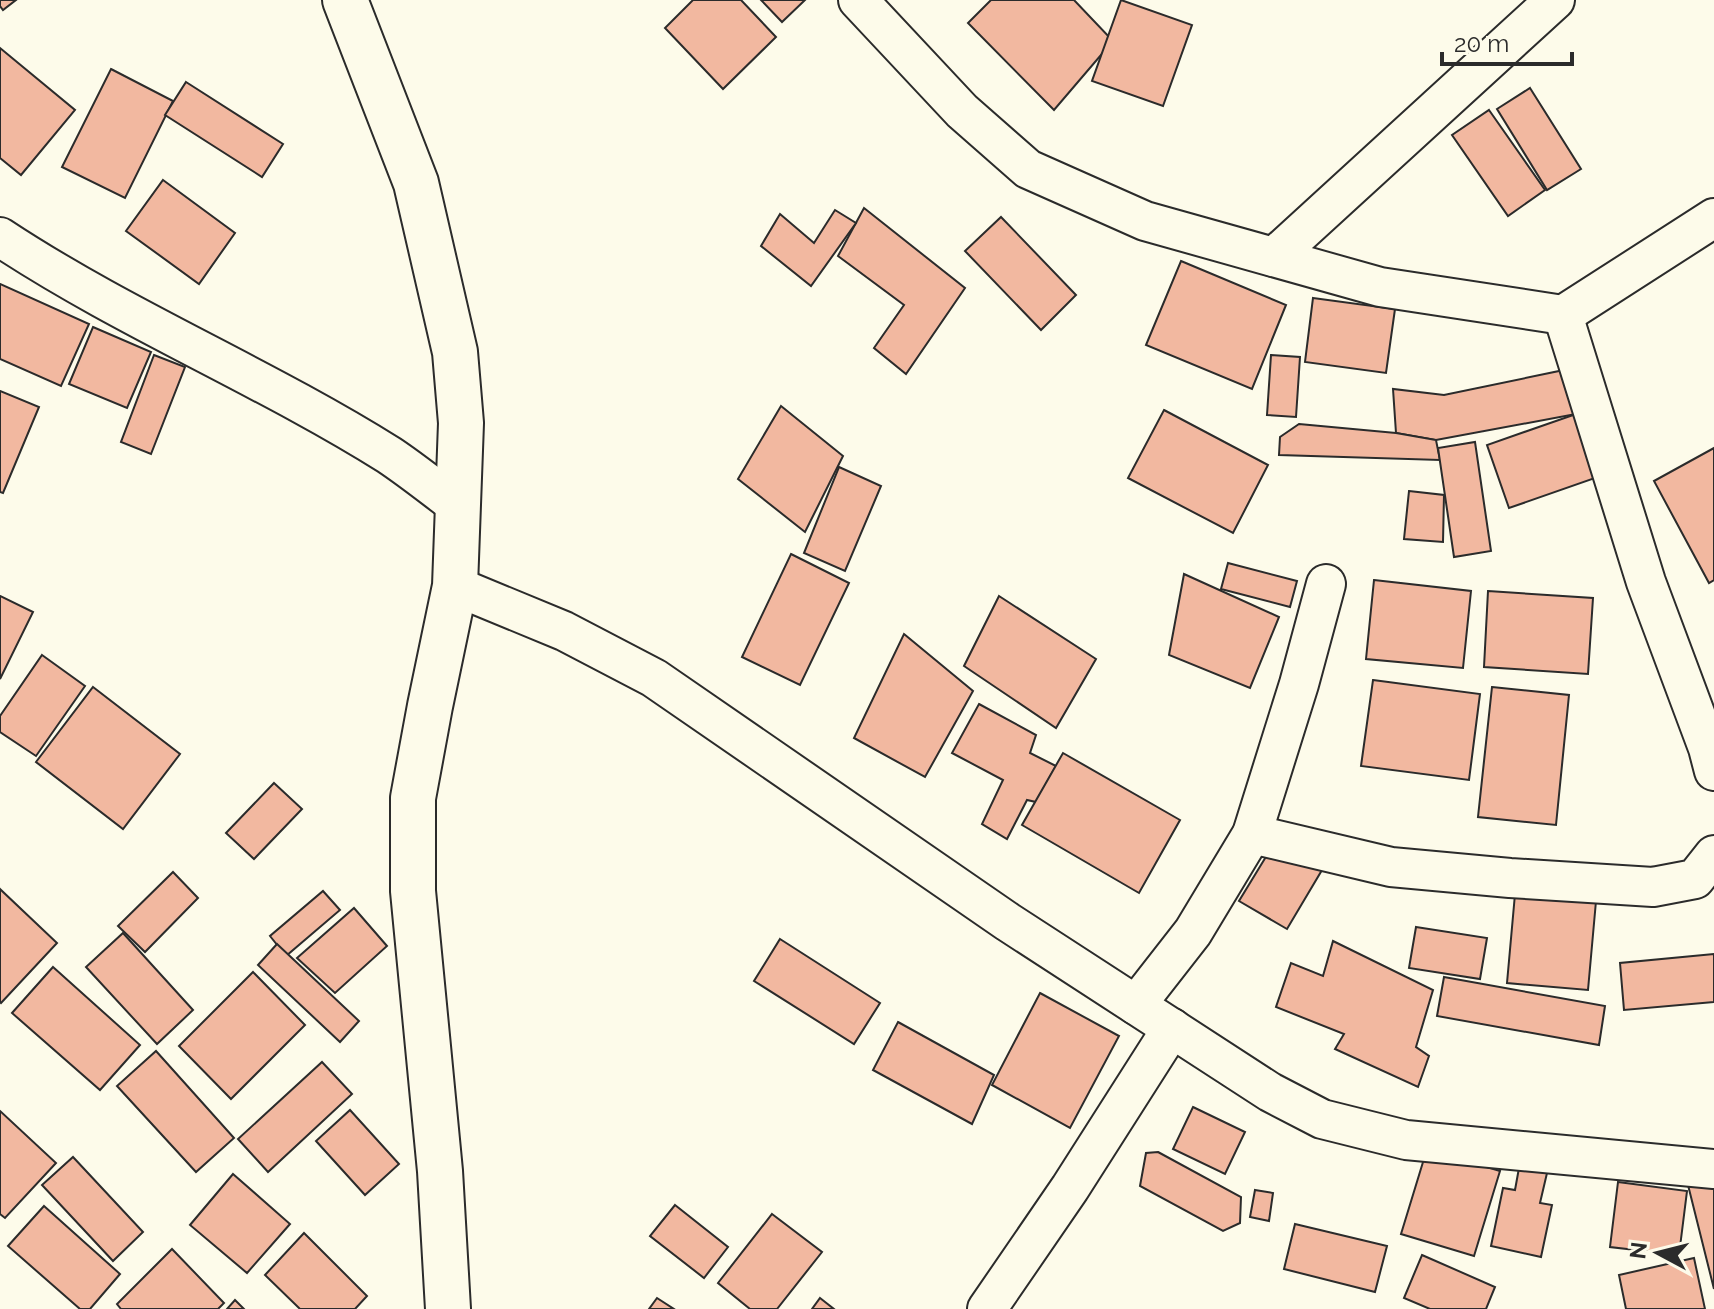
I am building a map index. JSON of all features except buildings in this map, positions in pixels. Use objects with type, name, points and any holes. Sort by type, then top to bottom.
[{"type":"street","points":[[345,0],[416,183],[455,352],[461,423],[455,586],[413,798],[413,891],[440,1171],[448,1309]]},
{"type":"street","points":[[858,0],[962,111],[1028,169],[1145,221],[1380,287],[1563,315],[1714,218]]},
{"type":"street","points":[[1274,257],[1555,0]]},
{"type":"street","points":[[0,237],[103,298],[256,379],[390,456],[458,506]]},
{"type":"street","points":[[1563,315],[1646,582],[1712,756]]},
{"type":"street","points":[[1136,1005],[1193,932],[1252,834],[1299,684],[1326,584]]},
{"type":"street","points":[[455,586],[564,631],[654,678],[1008,922],[1270,1092],[1322,1119],[1406,1140],[1714,1169]]},
{"type":"street","points":[[1252,834],[1391,867],[1653,887],[1695,879],[1714,855]]},
{"type":"street","points":[[987,1309],[1070,1188],[1172,1028]]}]
